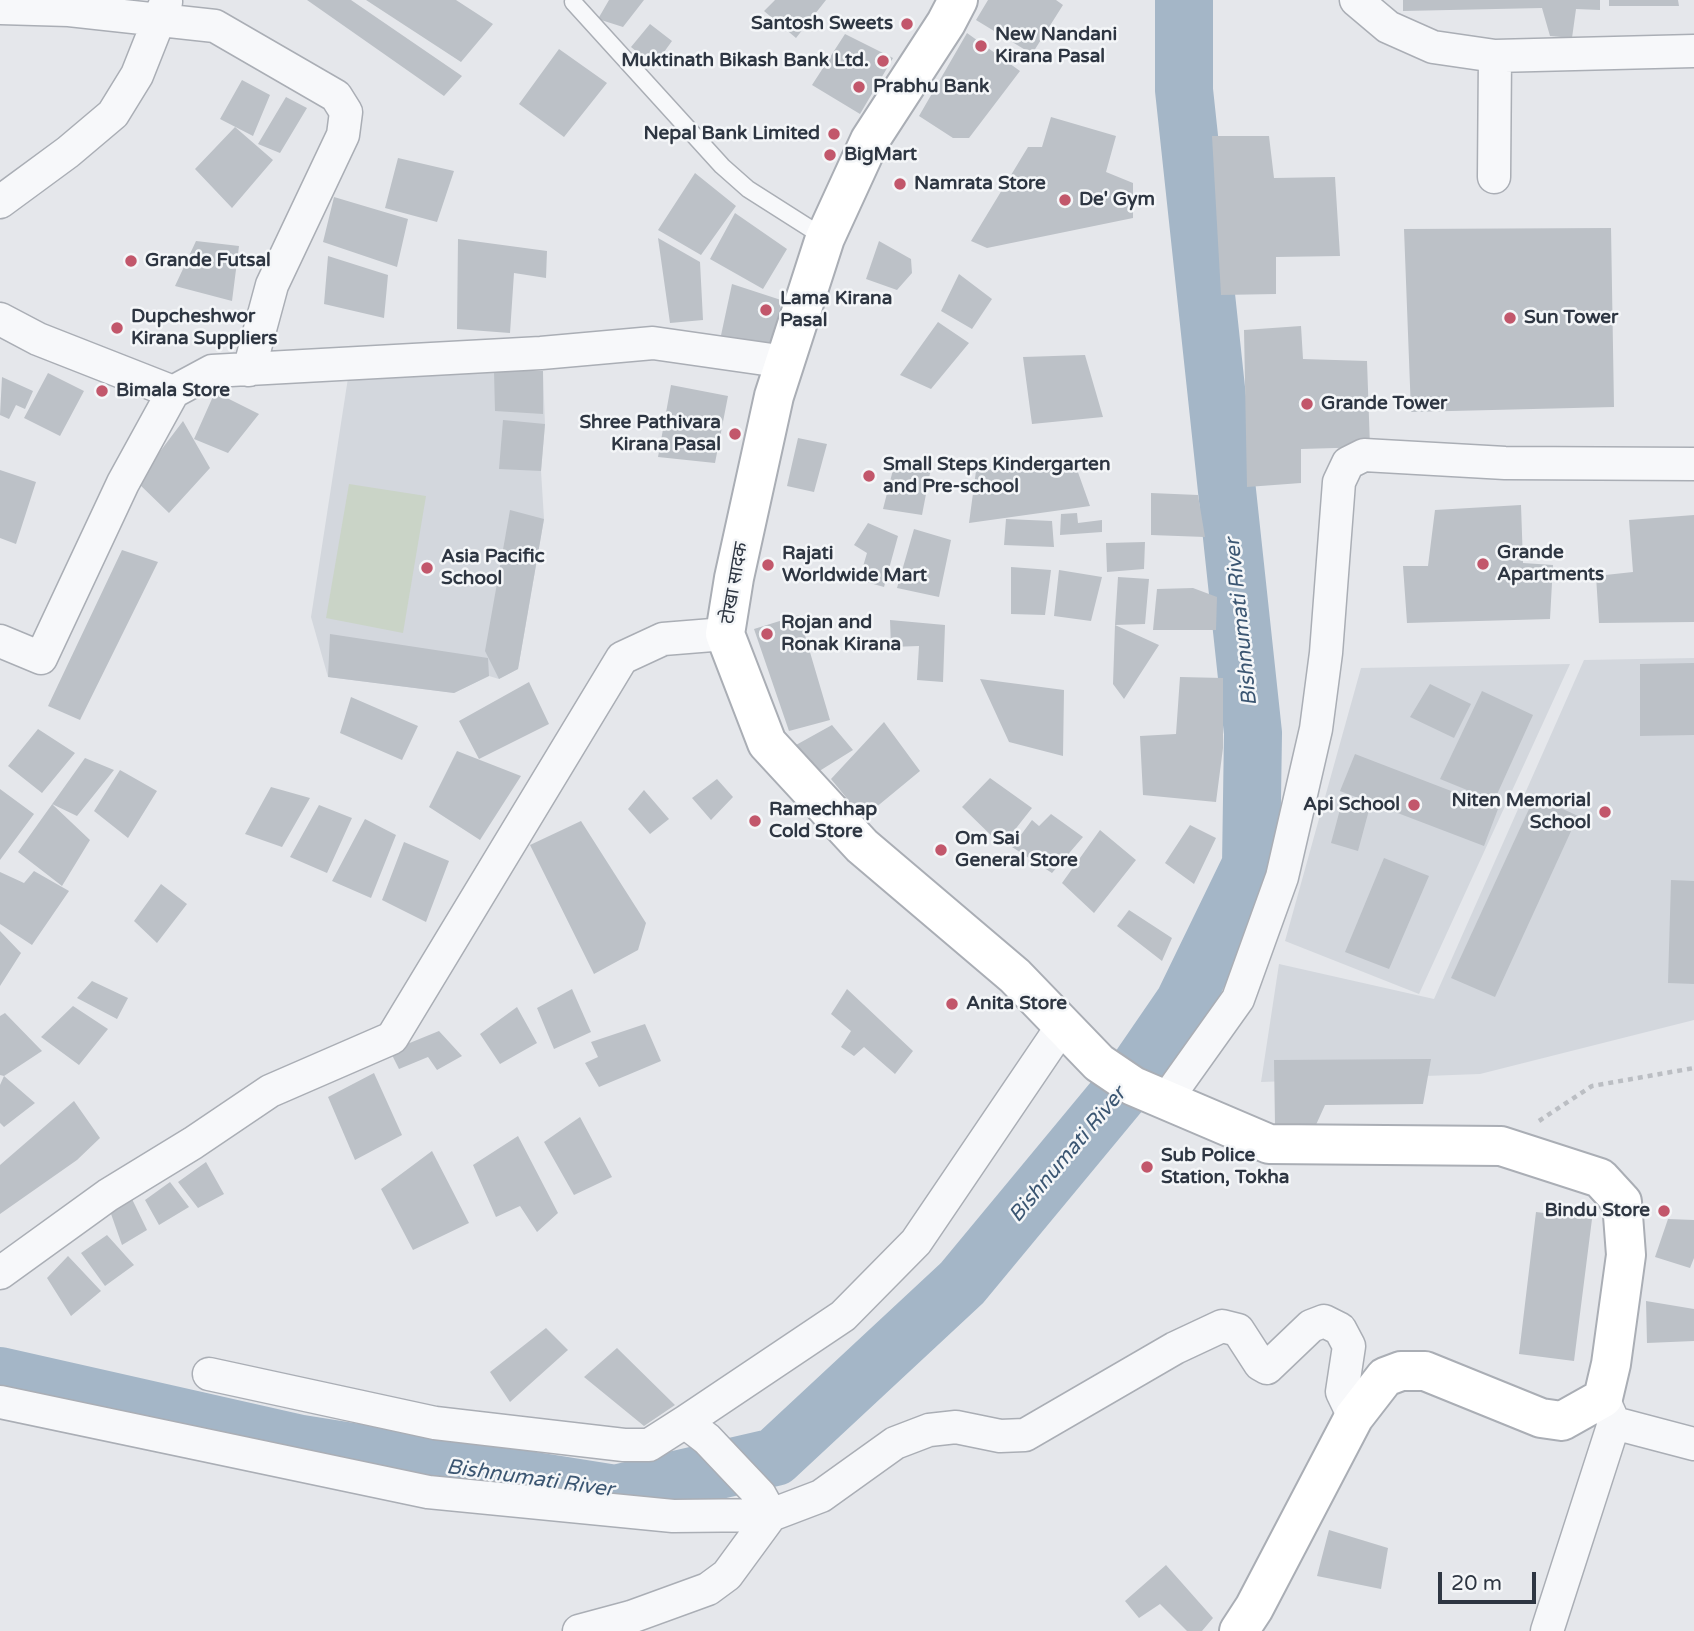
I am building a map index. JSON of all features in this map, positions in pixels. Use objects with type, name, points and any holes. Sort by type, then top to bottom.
[{"type":"main road","name":"टोखा सादक","points":[[958,0],[870,140],[825,238],[771,409],[734,578],[726,634],[767,743],[862,846],[1015,976],[1099,1063],[1150,1092],[1269,1144],[1502,1146],[1600,1178],[1622,1202],[1626,1255],[1611,1364],[1609,1410]]},
{"type":"main road","points":[[1238,1631],[1254,1608],[1354,1417],[1385,1377],[1401,1371],[1424,1371],[1541,1418],[1562,1420],[1609,1410]]},
{"type":"street","points":[[1356,0],[1388,27],[1433,47],[1495,55],[1694,51]]},
{"type":"street","points":[[0,8],[164,10],[215,26],[336,96],[346,112],[343,135],[272,285],[249,370]]},
{"type":"street","points":[[0,202],[68,152],[113,114],[137,75],[164,10]]},
{"type":"street","points":[[1494,177],[1495,55]]},
{"type":"street","points":[[0,319],[38,339],[173,392]]},
{"type":"street","points":[[0,641],[41,658],[123,483],[173,392],[212,371],[541,353],[653,342],[786,362]]},
{"type":"street","points":[[1150,1092],[1238,999],[1282,877],[1315,729],[1326,653],[1339,482],[1348,463],[1364,455],[1505,463],[1694,464]]},
{"type":"street","points":[[0,1273],[108,1195],[193,1143],[270,1091],[392,1038],[622,657],[663,639],[726,634]]},
{"type":"street","points":[[209,1374],[435,1423],[624,1445],[649,1445],[696,1430],[843,1316],[916,1242],[1063,1025]]},
{"type":"street","points":[[0,1402],[428,1492],[673,1516],[821,1496],[895,1443],[929,1430],[956,1427],[1000,1436],[1025,1435],[1175,1348],[1222,1326],[1238,1330],[1260,1364],[1268,1368],[1311,1326],[1324,1321],[1340,1329],[1349,1346],[1342,1392],[1354,1417]]},
{"type":"street","points":[[1547,1631],[1609,1410],[1694,1444]]},
{"type":"street","points":[[696,1430],[766,1505]]},
{"type":"street","points":[[579,1631],[631,1617],[708,1589],[726,1575],[766,1505]]},
{"type":"lane","points":[[573,2],[722,166],[748,189],[825,238]]},
{"type":"path","points":[[1502,1146],[1592,1086],[1694,1068]]},
{"type":"shaded area","name":"Asia Pacific School","points":[[543,371],[545,425],[541,471],[544,519],[518,669],[499,679],[489,676],[454,693],[328,677],[311,617],[348,378]]},
{"type":"shaded area","points":[[349,484],[426,496],[403,633],[326,618]]},
{"type":"shaded area","name":"Niten Memorial School","points":[[1694,658],[1694,1020],[1480,1074],[1261,1082],[1279,964],[1434,999],[1584,660]]},
{"type":"shaded area","name":"Api School","points":[[1570,664],[1419,994],[1285,941],[1361,668]]},
{"type":"building","points":[[307,0],[351,0],[462,76],[444,96]]},
{"type":"building","points":[[366,0],[456,0],[493,24],[461,62]]},
{"type":"building","points":[[609,0],[644,0],[623,27],[598,19]]},
{"type":"building","points":[[775,0],[826,0],[796,38],[764,11]]},
{"type":"building","points":[[988,0],[1056,0],[1063,5],[1032,54],[976,20]]},
{"type":"building","points":[[1403,0],[1600,0],[1600,10],[1576,9],[1572,38],[1550,36],[1542,8],[1403,11]]},
{"type":"building","points":[[1609,0],[1678,0],[1679,6],[1609,6]]},
{"type":"building","points":[[650,24],[672,41],[654,66],[631,47]]},
{"type":"building","points":[[967,33],[1020,71],[969,138],[953,138],[919,116]]},
{"type":"building","points":[[845,34],[893,58],[860,114],[812,85]]},
{"type":"building","points":[[559,49],[607,83],[564,137],[519,104]]},
{"type":"building","points":[[242,80],[270,95],[253,136],[220,119]]},
{"type":"building","points":[[286,97],[307,108],[280,153],[258,144]]},
{"type":"building","name":"De' Gym","points":[[1051,117],[1116,136],[1106,172],[1133,183],[1133,218],[987,248],[971,241],[1028,147],[1042,147]]},
{"type":"building","points":[[235,127],[273,160],[232,208],[195,169]]},
{"type":"building","points":[[1212,136],[1269,136],[1274,178],[1335,177],[1340,256],[1276,257],[1276,294],[1221,295]]},
{"type":"building","points":[[398,158],[454,171],[437,222],[385,208]]},
{"type":"building","points":[[695,173],[736,206],[701,255],[658,230]]},
{"type":"building","points":[[334,197],[408,219],[397,267],[323,242]]},
{"type":"building","points":[[735,213],[787,249],[763,289],[710,259]]},
{"type":"building","name":"Sun Tower","points":[[1611,228],[1614,407],[1411,412],[1404,229]]},
{"type":"building","points":[[658,238],[700,262],[703,320],[670,323]]},
{"type":"building","points":[[458,239],[547,251],[546,278],[514,273],[510,333],[457,329]]},
{"type":"building","points":[[196,241],[239,246],[232,301],[175,286]]},
{"type":"building","points":[[879,241],[911,259],[912,273],[897,290],[866,279]]},
{"type":"building","points":[[328,256],[388,275],[384,318],[324,304]]},
{"type":"building","points":[[959,274],[992,299],[972,329],[941,311]]},
{"type":"building","points":[[732,284],[781,300],[775,346],[720,340]]},
{"type":"building","points":[[938,322],[969,343],[931,389],[900,375]]},
{"type":"building","name":"Grande Tower","points":[[1301,326],[1303,359],[1367,361],[1370,447],[1301,449],[1301,483],[1247,487],[1244,330]]},
{"type":"building","points":[[1085,355],[1103,417],[1032,424],[1023,357]]},
{"type":"building","points":[[494,371],[543,371],[543,414],[495,411]]},
{"type":"building","points":[[48,373],[84,391],[60,436],[24,418]]},
{"type":"building","points":[[2,377],[33,391],[25,409],[16,405],[9,419],[0,415]]},
{"type":"building","points":[[671,385],[728,396],[715,463],[658,457]]},
{"type":"building","points":[[215,392],[259,414],[228,453],[194,439]]},
{"type":"building","points":[[503,420],[545,424],[541,471],[499,469]]},
{"type":"building","points":[[183,421],[210,468],[169,513],[137,482]]},
{"type":"building","points":[[798,438],[827,444],[814,492],[787,486]]},
{"type":"building","points":[[1074,461],[1090,506],[969,523],[976,471]]},
{"type":"building","points":[[895,462],[931,468],[922,515],[883,509]]},
{"type":"building","points":[[0,470],[36,482],[16,544],[0,538]]},
{"type":"building","points":[[1151,493],[1198,495],[1205,537],[1151,535]]},
{"type":"building","name":"Grande Apartments","points":[[1521,505],[1523,563],[1553,565],[1550,619],[1407,623],[1403,566],[1428,566],[1435,510]]},
{"type":"building","points":[[510,510],[544,519],[518,669],[499,679],[485,651]]},
{"type":"building","points":[[1077,513],[1078,523],[1102,520],[1102,532],[1060,535],[1061,514]]},
{"type":"building","name":"Grande Apartments","points":[[1694,515],[1694,622],[1599,623],[1596,576],[1633,572],[1629,520]]},
{"type":"building","points":[[1006,519],[1052,521],[1054,547],[1004,545]]},
{"type":"building","points":[[868,523],[898,536],[884,587],[859,580],[867,553],[854,545]]},
{"type":"building","points":[[914,529],[951,540],[939,597],[897,588]]},
{"type":"building","points":[[1145,542],[1144,569],[1107,572],[1106,543]]},
{"type":"building","points":[[122,550],[158,562],[80,720],[48,706]]},
{"type":"building","points":[[1011,567],[1051,570],[1045,615],[1011,614]]},
{"type":"building","points":[[1059,570],[1102,577],[1091,621],[1054,616]]},
{"type":"building","points":[[1118,577],[1149,579],[1145,624],[1115,625]]},
{"type":"building","points":[[1193,588],[1217,597],[1216,630],[1153,630],[1157,589]]},
{"type":"building","points":[[799,615],[830,720],[789,731],[754,629]]},
{"type":"building","points":[[890,620],[945,625],[943,682],[917,680],[919,646],[891,647]]},
{"type":"building","points":[[1115,625],[1159,645],[1124,699],[1113,684]]},
{"type":"building","points":[[330,634],[488,658],[489,676],[454,693],[328,677]]},
{"type":"building","points":[[1694,663],[1694,735],[1640,736],[1640,664]]},
{"type":"building","points":[[1180,677],[1223,678],[1223,748],[1216,802],[1143,795],[1140,736],[1176,734]]},
{"type":"building","points":[[980,679],[1064,690],[1063,756],[1009,742]]},
{"type":"building","points":[[529,682],[549,724],[479,759],[459,721]]},
{"type":"building","points":[[1430,684],[1471,704],[1454,738],[1410,717]]},
{"type":"building","points":[[1482,691],[1533,715],[1494,801],[1440,779]]},
{"type":"building","points":[[351,697],[418,726],[402,760],[340,733]]},
{"type":"building","points":[[884,722],[920,771],[863,818],[831,779]]},
{"type":"building","points":[[832,725],[853,750],[813,775],[796,745]]},
{"type":"building","points":[[38,729],[75,753],[42,793],[8,766]]},
{"type":"building","points":[[457,751],[521,776],[480,840],[429,807]]},
{"type":"building","points":[[1355,754],[1498,809],[1484,846],[1340,791]]},
{"type":"building","points":[[85,758],[114,770],[77,816],[52,804]]},
{"type":"building","points":[[120,770],[157,791],[128,838],[94,811]]},
{"type":"building","points":[[990,778],[1032,808],[1002,846],[962,807]]},
{"type":"building","points":[[717,779],[733,797],[711,820],[692,798]]},
{"type":"building","points":[[271,787],[310,798],[282,847],[245,834]]},
{"type":"building","points":[[0,789],[34,814],[0,860]]},
{"type":"building","points":[[644,790],[669,819],[650,834],[628,809]]},
{"type":"building","points":[[1535,796],[1578,816],[1495,997],[1451,978]]},
{"type":"building","points":[[1342,802],[1369,810],[1358,851],[1331,843]]},
{"type":"building","points":[[52,804],[90,840],[62,886],[18,852]]},
{"type":"building","points":[[319,805],[352,818],[327,873],[290,857]]},
{"type":"building","points":[[1051,814],[1083,837],[1052,873],[1012,847],[1032,820],[1039,826]]},
{"type":"building","points":[[365,819],[396,835],[371,898],[332,881]]},
{"type":"building","points":[[581,821],[646,923],[638,950],[594,974],[530,845]]},
{"type":"building","points":[[1190,825],[1216,838],[1194,884],[1165,863]]},
{"type":"building","points":[[1100,830],[1136,860],[1094,913],[1062,883]]},
{"type":"building","points":[[404,842],[449,861],[426,922],[382,900]]},
{"type":"building","points":[[1384,858],[1429,876],[1389,969],[1345,952]]},
{"type":"building","points":[[34,871],[69,891],[32,945],[0,924],[0,872],[24,883]]},
{"type":"building","points":[[1671,880],[1694,881],[1694,984],[1668,983]]},
{"type":"building","points":[[161,884],[187,904],[157,943],[134,921]]},
{"type":"building","points":[[1129,910],[1172,938],[1162,961],[1117,926]]},
{"type":"building","points":[[0,931],[21,953],[0,986]]},
{"type":"building","points":[[92,981],[128,998],[117,1019],[77,998]]},
{"type":"building","points":[[572,989],[591,1032],[554,1049],[537,1008]]},
{"type":"building","points":[[847,989],[913,1051],[895,1074],[864,1047],[854,1056],[841,1047],[851,1031],[831,1014]]},
{"type":"building","points":[[73,1006],[108,1029],[79,1065],[41,1037]]},
{"type":"building","points":[[517,1007],[537,1043],[500,1064],[480,1034]]},
{"type":"building","points":[[5,1013],[42,1051],[4,1076],[0,1075],[0,1016]]},
{"type":"building","points":[[645,1024],[661,1061],[599,1087],[585,1063],[598,1057],[591,1042]]},
{"type":"building","points":[[439,1031],[462,1056],[437,1070],[428,1057],[399,1069],[390,1051]]},
{"type":"building","points":[[1431,1059],[1423,1104],[1325,1105],[1315,1127],[1275,1124],[1274,1060]]},
{"type":"building","points":[[374,1073],[402,1135],[355,1160],[328,1097]]},
{"type":"building","points":[[4,1076],[35,1103],[4,1127],[0,1123],[0,1085]]},
{"type":"building","points":[[74,1101],[100,1138],[77,1160],[0,1214],[0,1165]]},
{"type":"building","points":[[580,1117],[612,1177],[574,1195],[544,1142]]},
{"type":"building","points":[[518,1136],[558,1213],[537,1232],[520,1206],[496,1217],[473,1165]]},
{"type":"building","points":[[432,1151],[469,1223],[413,1250],[381,1189]]},
{"type":"building","points":[[206,1162],[224,1194],[198,1208],[178,1182]]},
{"type":"building","points":[[170,1182],[189,1207],[159,1225],[145,1200]]},
{"type":"building","points":[[132,1199],[147,1230],[122,1245],[110,1211]]},
{"type":"building","points":[[1536,1212],[1592,1219],[1574,1361],[1519,1354]]},
{"type":"building","points":[[1668,1219],[1694,1220],[1694,1258],[1690,1268],[1655,1257]]},
{"type":"building","points":[[107,1235],[134,1265],[105,1286],[81,1253]]},
{"type":"building","points":[[68,1256],[101,1291],[71,1316],[47,1278]]},
{"type":"building","points":[[1646,1301],[1694,1309],[1694,1341],[1647,1343]]},
{"type":"building","points":[[546,1328],[568,1350],[510,1402],[490,1372]]},
{"type":"building","points":[[617,1348],[675,1405],[644,1426],[584,1377]]},
{"type":"building","points":[[1329,1530],[1388,1548],[1381,1589],[1317,1576]]},
{"type":"building","points":[[1166,1565],[1213,1618],[1202,1631],[1187,1631],[1160,1604],[1139,1618],[1125,1601]]},
{"type":"waterway","name":"Bishnumati River","points":[[0,1376],[301,1444],[615,1494],[775,1457],[962,1283],[1136,1073],[1184,1003],[1251,865],[1253,733],[1184,90],[1184,0]]},
{"type":"place","name":"Santosh Sweets","points":[[907,24]]},
{"type":"place","name":"New Nandani Kirana Pasal","points":[[981,46]]},
{"type":"place","name":"Muktinath Bikash Bank Ltd.","points":[[883,61]]},
{"type":"place","name":"Prabhu Bank","points":[[859,87]]},
{"type":"place","name":"Nepal Bank Limited","points":[[834,134]]},
{"type":"place","name":"BigMart","points":[[830,155]]},
{"type":"place","name":"Namrata Store","points":[[900,184]]},
{"type":"place","name":"De' Gym","points":[[1065,200]]},
{"type":"place","name":"Grande Futsal","points":[[131,261]]},
{"type":"place","name":"Lama Kirana Pasal","points":[[766,310]]},
{"type":"place","name":"Sun Tower","points":[[1510,318]]},
{"type":"place","name":"Dupcheshwor Kirana Suppliers","points":[[117,328]]},
{"type":"place","name":"Bimala Store","points":[[102,391]]},
{"type":"place","name":"Grande Tower","points":[[1307,404]]},
{"type":"place","name":"Shree Pathivara Kirana Pasal","points":[[735,434]]},
{"type":"place","name":"Small Steps Kindergarten and Pre-school","points":[[869,476]]},
{"type":"place","name":"Grande Apartments","points":[[1483,564]]},
{"type":"place","name":"Rajati Worldwide Mart","points":[[768,565]]},
{"type":"place","name":"Asia Pacific School","points":[[427,568]]},
{"type":"place","name":"Rojan and Ronak Kirana","points":[[767,634]]},
{"type":"place","name":"Api School","points":[[1414,805]]},
{"type":"place","name":"Niten Memorial School","points":[[1605,812]]},
{"type":"place","name":"Ramechhap Cold Store","points":[[755,821]]},
{"type":"place","name":"Om Sai General Store","points":[[941,850]]},
{"type":"place","name":"Anita Store","points":[[952,1004]]},
{"type":"place","name":"Sub Police Station, Tokha","points":[[1147,1167]]},
{"type":"place","name":"Bindu Store","points":[[1664,1211]]}]
